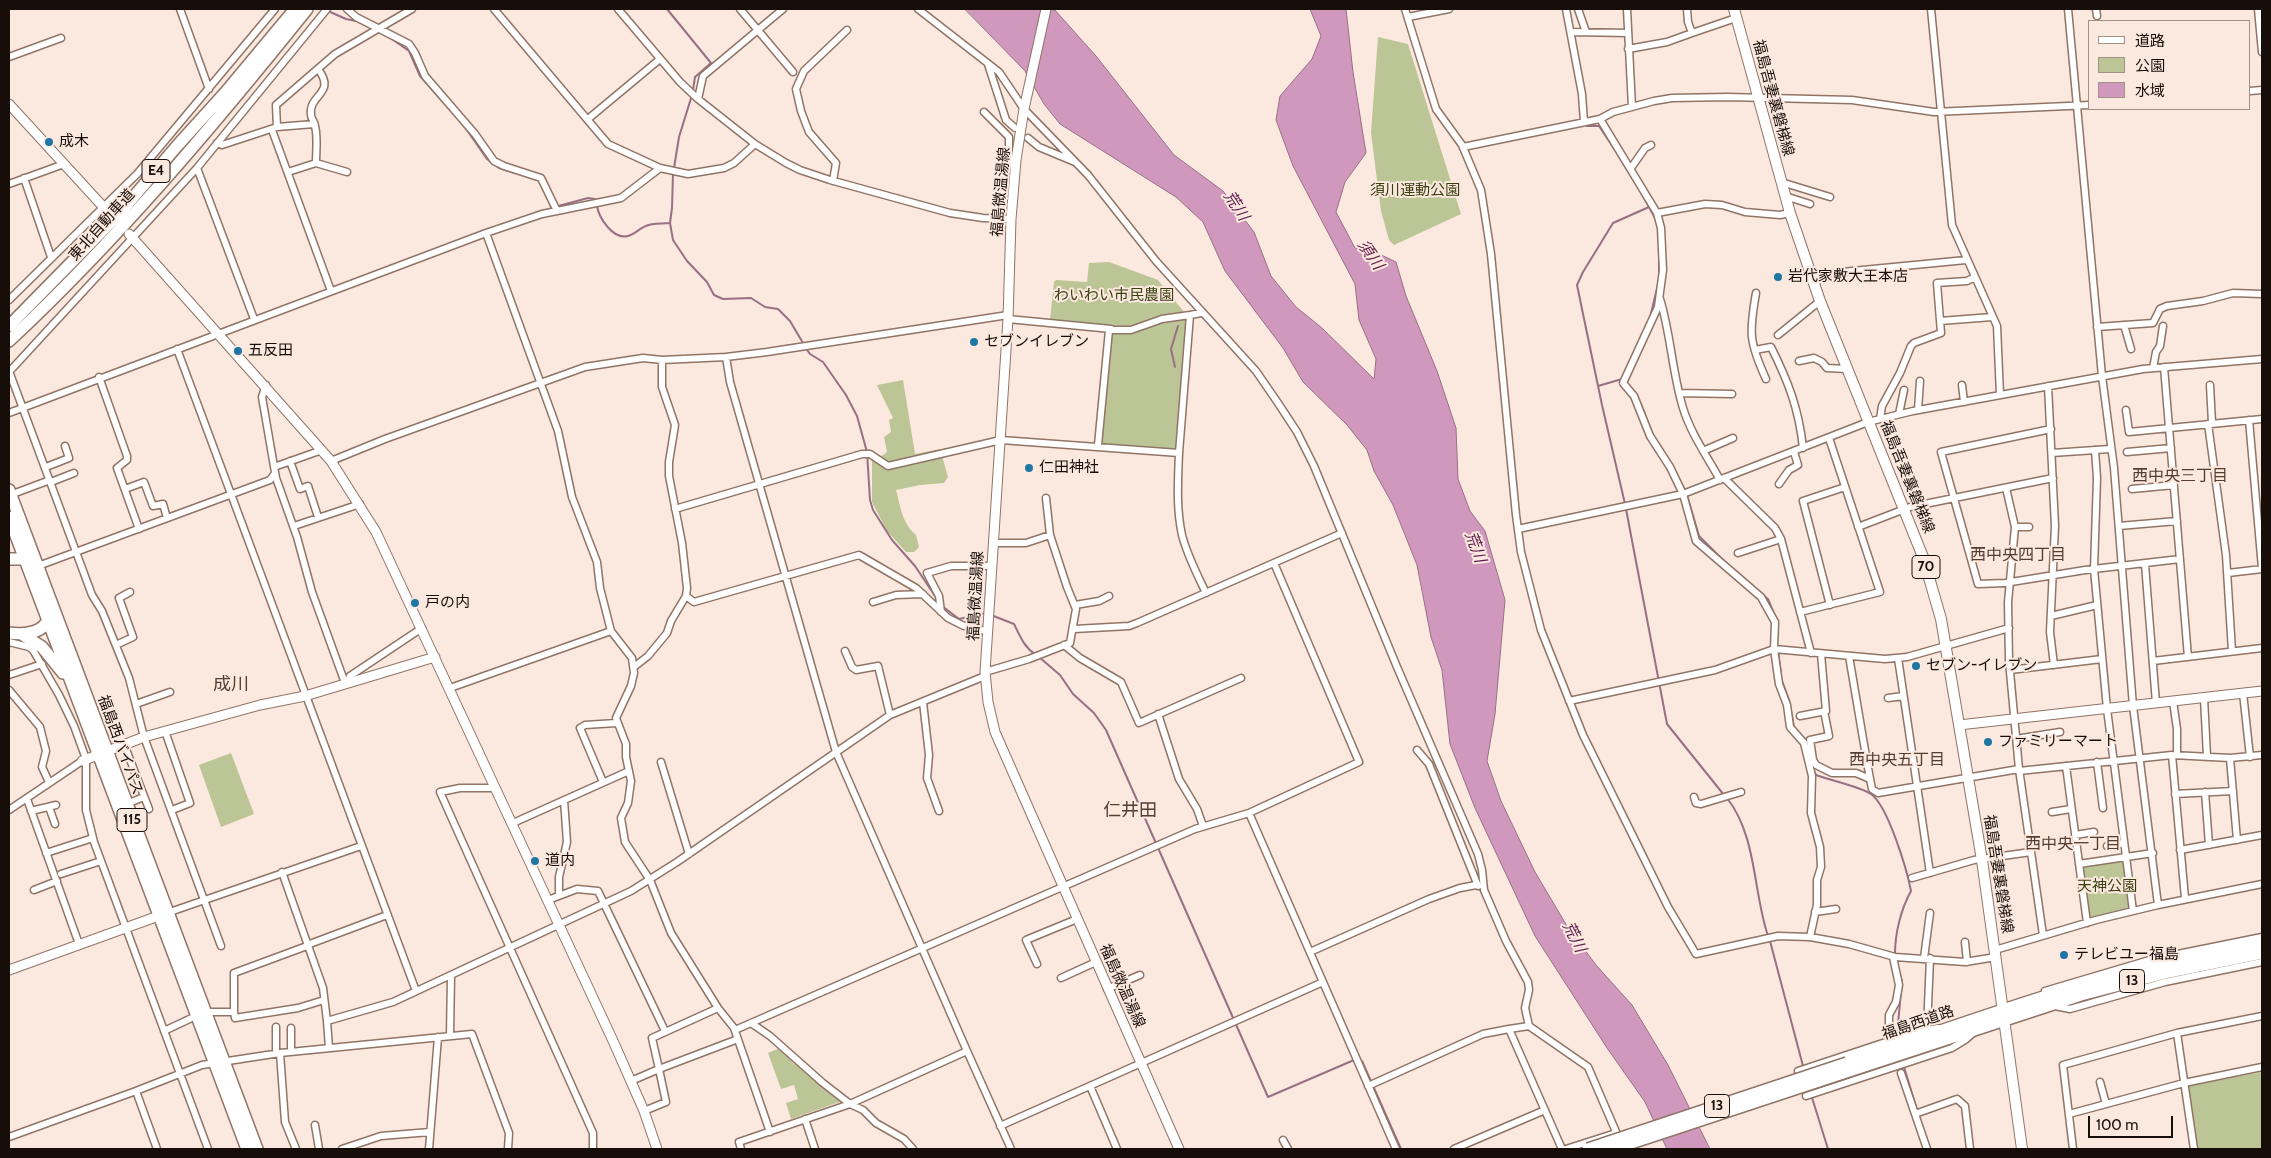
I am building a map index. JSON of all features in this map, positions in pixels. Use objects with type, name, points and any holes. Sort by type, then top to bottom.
[{"type":"highway","name":"東北自動車道","points":[[9,326],[119,214],[177,146],[226,93],[295,9]]},
{"type":"highway","name":"東北自動車道","points":[[9,341],[58,294],[201,139],[307,9]]},
{"type":"highway","points":[[9,346],[58,294]]},
{"type":"highway","name":"福島西バイパス","points":[[10,492],[54,607],[102,752],[162,915],[219,1062],[257,1149]]},
{"type":"highway","name":"福島西バイパス","points":[[9,516],[77,696],[126,804],[162,915]]},
{"type":"highway","points":[[9,559],[24,559],[38,566]]},
{"type":"highway","points":[[23,635],[40,629],[48,621],[54,607]]},
{"type":"highway","points":[[9,633],[23,635],[49,653],[77,696]]},
{"type":"highway","name":"福島西道路","points":[[1588,1149],[1976,1028],[2036,1000],[2168,963],[2262,944]]},
{"type":"highway","name":"福島西道路","points":[[1613,1149],[1848,1067],[1948,1029],[2152,976],[2262,953]]},
{"type":"highway","name":"福島西バイパス","points":[[219,1062],[247,1149]]},
{"type":"main road","name":"福島吾妻裏磐梯線","points":[[1735,14],[1790,213],[1820,301],[1933,586],[1947,646],[1982,860],[2022,1149]]},
{"type":"street","points":[[180,9],[209,89]]},
{"type":"street","points":[[9,300],[51,257],[106,210],[275,9]]},
{"type":"street","points":[[221,946],[144,737],[136,704],[116,645],[101,607],[92,595],[46,467],[9,372],[131,236],[197,168],[328,9]]},
{"type":"street","points":[[347,9],[356,17],[409,44],[425,76],[475,134],[494,161],[541,178],[555,207]]},
{"type":"street","points":[[331,291],[274,128],[276,106],[335,54],[412,9]]},
{"type":"street","points":[[494,9],[608,144],[660,168],[688,174],[724,168],[734,163],[755,144]]},
{"type":"street","points":[[618,9],[660,59],[698,99],[755,144],[800,170],[950,214],[1011,219]]},
{"type":"street","points":[[740,9],[793,72]]},
{"type":"street","points":[[698,99],[703,76],[783,9]]},
{"type":"street","points":[[918,9],[988,63],[1004,78],[1024,109],[1088,175],[1156,261],[1256,372],[1292,425],[1314,466],[1478,854],[1484,890],[1506,941],[1528,982],[1529,990],[1525,1008],[1529,1026]]},
{"type":"street","name":"福島微温湯線","points":[[1046,9],[1024,109],[1015,167],[1001,440],[985,674],[995,732],[1179,1149]]},
{"type":"street","points":[[1405,9],[1436,110],[1462,147],[1481,190],[1491,254],[1521,552],[1541,630],[1583,735],[1668,907],[1696,954],[1773,936],[1810,937],[1849,944],[1895,957],[1968,962],[1996,954],[2043,935],[2087,923],[2185,898],[2262,884]]},
{"type":"street","points":[[1408,17],[1449,9]]},
{"type":"street","points":[[1566,9],[1582,94],[1584,122]]},
{"type":"street","points":[[1578,9],[1586,32]]},
{"type":"street","points":[[1627,9],[1632,107]]},
{"type":"street","points":[[1687,9],[1688,22],[1692,33]]},
{"type":"street","points":[[1931,9],[1952,225],[1997,326],[2000,395]]},
{"type":"street","points":[[2068,9],[2102,376],[2119,526],[2134,706],[2158,905]]},
{"type":"street","points":[[2096,9],[2098,16]]},
{"type":"street","points":[[2258,9],[2262,52]]},
{"type":"street","points":[[1628,49],[1667,42],[1735,14]]},
{"type":"street","points":[[833,181],[836,163],[809,132],[801,111],[796,89],[804,71],[847,30]]},
{"type":"street","points":[[1573,32],[1628,33]]},
{"type":"street","points":[[9,57],[61,38]]},
{"type":"street","points":[[588,119],[660,59]]},
{"type":"street","points":[[988,63],[1006,120],[1015,128]]},
{"type":"street","points":[[316,163],[314,124],[310,115],[312,106],[326,84],[325,78],[318,69]]},
{"type":"street","points":[[1462,147],[1600,119],[1613,112],[1672,98],[1727,97],[1852,100],[1941,112],[2088,105]]},
{"type":"street","points":[[9,104],[106,210]]},
{"type":"street","points":[[984,112],[1007,133],[1009,139],[1009,160],[1015,167]]},
{"type":"street","points":[[1600,119],[1611,141],[1631,168],[1657,214],[1661,228],[1663,270],[1659,298],[1651,325],[1625,380],[1634,396],[1650,436],[1685,493],[1696,541],[1733,571],[1746,587],[1764,601],[1775,622],[1774,649],[1779,684],[1787,705],[1790,727],[1804,743],[1812,776],[1811,813],[1820,847],[1821,867],[1817,880],[1815,912],[1810,937]]},
{"type":"street","points":[[217,143],[222,146],[274,128],[314,124]]},
{"type":"street","points":[[1028,138],[1039,147],[1065,160],[1076,163]]},
{"type":"street","points":[[1631,168],[1645,148],[1651,144]]},
{"type":"street","points":[[288,172],[316,163],[347,172]]},
{"type":"street","points":[[9,184],[64,164]]},
{"type":"street","points":[[197,168],[254,319]]},
{"type":"street","points":[[9,413],[99,377],[555,207],[620,198],[660,168]]},
{"type":"street","points":[[24,178],[51,257]]},
{"type":"street","points":[[1781,182],[1830,197]]},
{"type":"street","points":[[1785,196],[1810,204]]},
{"type":"street","points":[[1657,214],[1705,204],[1722,205],[1745,212],[1780,215],[1790,213]]},
{"type":"street","points":[[486,233],[558,431],[572,497],[597,562],[600,588],[611,631],[632,658],[634,666],[631,686],[616,718],[616,723],[626,744],[630,787],[628,803],[621,818],[623,833],[630,851],[650,880],[671,933],[718,1008],[735,1030],[770,1132]]},
{"type":"street","points":[[131,236],[217,334],[266,385],[322,450],[360,504],[392,562],[631,1081],[658,1149]]},
{"type":"street","points":[[1811,274],[1966,260]]},
{"type":"street","points":[[1880,419],[1882,406],[1900,373],[1911,346],[1914,343],[1941,333],[1937,283],[1974,278]]},
{"type":"street","points":[[1756,293],[1750,328],[1755,350],[1766,379]]},
{"type":"street","points":[[2098,326],[2153,323],[2160,309],[2167,306],[2191,304],[2233,293],[2262,294]]},
{"type":"street","points":[[1659,298],[1669,335],[1679,393],[1691,428],[1703,451],[1722,479],[1770,522],[1781,539],[1811,653]]},
{"type":"street","points":[[1778,335],[1820,301]]},
{"type":"street","points":[[331,461],[540,382],[599,364],[643,358],[662,360],[726,357],[1008,317],[1131,330],[1162,319],[1201,313]]},
{"type":"street","points":[[1190,315],[1179,453],[1178,501],[1182,535],[1188,554],[1206,593]]},
{"type":"street","points":[[1940,321],[1992,316]]},
{"type":"street","points":[[2124,325],[2131,349]]},
{"type":"street","points":[[2154,368],[2156,352],[2160,346],[2162,326]]},
{"type":"street","points":[[1098,445],[1108,336],[1111,329]]},
{"type":"street","points":[[1755,350],[1771,347],[1787,379],[1800,419],[1803,448]]},
{"type":"street","points":[[177,349],[416,991]]},
{"type":"street","points":[[726,357],[730,382],[836,752],[1011,1149]]},
{"type":"street","points":[[1799,362],[1814,358],[1822,362],[1827,368],[1846,369]]},
{"type":"street","points":[[1518,529],[1685,493],[1868,422],[1899,414],[2154,368],[2262,359]]},
{"type":"street","points":[[634,666],[648,656],[668,633],[671,621],[686,596],[687,588],[682,543],[669,476],[675,425],[662,387],[662,360]]},
{"type":"street","points":[[2164,367],[2188,657]]},
{"type":"street","points":[[99,377],[127,456],[127,460],[117,468],[139,528]]},
{"type":"street","points":[[1918,410],[1920,381]]},
{"type":"street","points":[[266,385],[262,397],[274,470],[294,526],[312,592],[346,683]]},
{"type":"street","points":[[1962,385],[1964,402]]},
{"type":"street","points":[[2048,386],[2055,526],[2050,632],[2054,665]]},
{"type":"street","points":[[2210,386],[2210,423],[2228,573],[2232,651]]},
{"type":"street","points":[[1899,414],[1904,390]]},
{"type":"street","points":[[1679,393],[1732,394]]},
{"type":"street","points":[[2126,410],[2129,432],[2262,418]]},
{"type":"street","points":[[2228,573],[2262,568],[2249,420]]},
{"type":"street","points":[[2051,429],[1941,452],[1978,584],[2010,582],[2094,569],[2180,559]]},
{"type":"street","points":[[1703,451],[1733,438]]},
{"type":"street","points":[[1800,612],[1880,592],[1829,438]]},
{"type":"street","points":[[675,509],[862,454],[870,454],[888,466],[1001,440],[1098,445],[1179,453]]},
{"type":"street","points":[[46,467],[69,458],[65,446]]},
{"type":"street","points":[[2127,452],[2171,448]]},
{"type":"street","points":[[2052,453],[2110,449]]},
{"type":"street","points":[[38,566],[270,480],[274,470],[290,461],[322,450]]},
{"type":"street","points":[[2095,450],[2097,478],[2094,569],[2107,709],[2133,911]]},
{"type":"street","points":[[1779,484],[1789,470],[1798,465],[1794,452]]},
{"type":"street","points":[[290,461],[300,488],[308,486],[318,518]]},
{"type":"street","points":[[10,492],[74,473]]},
{"type":"street","points":[[1858,527],[1904,509],[2053,478]]},
{"type":"street","points":[[125,489],[144,482],[153,506],[163,504],[168,518]]},
{"type":"street","points":[[2132,488],[2174,485]]},
{"type":"street","points":[[1830,605],[1803,501],[1845,487]]},
{"type":"street","points":[[2006,488],[2015,527],[2010,582],[2009,628],[2014,720],[2019,770],[2043,935]]},
{"type":"street","points":[[327,1021],[385,1005],[650,880],[890,715],[985,674],[1070,643],[1076,609],[1050,536],[1046,498]]},
{"type":"street","points":[[294,526],[360,504]]},
{"type":"street","points":[[2119,526],[2177,521]]},
{"type":"street","points":[[2015,527],[2029,528]]},
{"type":"street","points":[[1074,628],[1129,626],[1342,533]]},
{"type":"street","points":[[993,543],[1026,543],[1050,536]]},
{"type":"street","points":[[1738,553],[1781,539]]},
{"type":"street","points":[[686,596],[694,602],[859,554],[897,575],[923,594],[948,618],[964,626],[971,626],[987,632]]},
{"type":"street","points":[[735,1030],[1203,826],[1249,813],[1359,762],[1274,563]]},
{"type":"street","points":[[2145,564],[2156,703]]},
{"type":"street","points":[[941,612],[939,596],[927,573],[951,566],[991,566]]},
{"type":"street","points":[[116,645],[133,637],[119,598],[130,592]]},
{"type":"street","points":[[873,602],[896,595],[923,594]]},
{"type":"street","points":[[1075,605],[1099,601],[1109,596]]},
{"type":"street","points":[[2051,616],[2097,605]]},
{"type":"street","points":[[346,683],[350,676],[422,628]]},
{"type":"street","points":[[1569,701],[1715,670],[1774,649],[1885,659],[1898,658],[2009,628]]},
{"type":"street","points":[[450,688],[611,631]]},
{"type":"street","points":[[9,642],[30,647],[42,664],[74,726],[84,760],[86,810],[93,838],[208,1149]]},
{"type":"street","points":[[1064,645],[1080,658],[1121,682],[1138,723],[1241,678]]},
{"type":"street","points":[[2153,661],[2262,648]]},
{"type":"street","points":[[844,651],[852,667],[856,670],[878,666],[890,715]]},
{"type":"street","points":[[1821,654],[1826,711],[1824,711],[1829,736],[1810,740],[1813,760],[1816,765],[1832,773],[1856,773],[1870,779]]},
{"type":"street","points":[[1849,656],[1872,789],[1878,793],[2019,770],[2141,757],[2174,755],[2230,758],[2262,755]]},
{"type":"street","points":[[9,810],[84,760],[124,744],[260,704],[305,696],[435,657]]},
{"type":"street","points":[[1898,658],[1930,873]]},
{"type":"street","points":[[2010,670],[2102,659]]},
{"type":"street","points":[[9,675],[42,664]]},
{"type":"street","points":[[9,690],[40,727],[46,751],[42,767],[49,782]]},
{"type":"street","points":[[1959,725],[2262,691]]},
{"type":"street","points":[[136,704],[170,692]]},
{"type":"street","points":[[2243,693],[2250,756]]},
{"type":"street","points":[[1888,698],[1903,696]]},
{"type":"street","points":[[2204,698],[2207,756]]},
{"type":"street","points":[[2173,701],[2177,729],[2174,755],[2175,794],[2185,898]]},
{"type":"street","points":[[922,702],[929,755],[927,778],[939,810]]},
{"type":"street","points":[[1800,716],[1824,711]]},
{"type":"street","points":[[1158,714],[1179,779],[1197,809],[1203,826]]},
{"type":"street","points":[[603,782],[580,728],[585,725],[616,723]]},
{"type":"street","points":[[165,731],[190,803],[172,810]]},
{"type":"street","points":[[2016,739],[2060,732]]},
{"type":"street","points":[[124,744],[149,809]]},
{"type":"street","points":[[1417,750],[1429,764],[1473,871],[1476,885]]},
{"type":"street","points":[[2230,758],[2236,840]]},
{"type":"street","points":[[662,762],[688,854]]},
{"type":"street","points":[[2097,762],[2103,808]]},
{"type":"street","points":[[2066,766],[2087,923]]},
{"type":"street","points":[[512,823],[629,771]]},
{"type":"street","points":[[496,788],[460,788],[440,792],[593,1133],[593,1149]]},
{"type":"street","points":[[2175,794],[2232,791]]},
{"type":"street","points":[[1694,797],[1696,803],[1701,804],[1741,792]]},
{"type":"street","points":[[2205,792],[2209,845]]},
{"type":"street","points":[[126,804],[144,797]]},
{"type":"street","points":[[27,799],[79,944]]},
{"type":"street","points":[[559,895],[559,877],[567,842],[564,800]]},
{"type":"street","points":[[31,810],[52,806],[56,824]]},
{"type":"street","points":[[2052,812],[2071,809]]},
{"type":"street","points":[[1249,813],[1396,1149]]},
{"type":"street","points":[[2075,835],[2094,832]]},
{"type":"street","points":[[2180,850],[2262,835]]},
{"type":"street","points":[[46,853],[93,838]]},
{"type":"street","points":[[2108,846],[2124,843]]},
{"type":"street","points":[[9,970],[282,872],[361,846]]},
{"type":"street","points":[[1912,878],[1982,860],[2031,852]]},
{"type":"street","points":[[2079,864],[2153,853]]},
{"type":"street","points":[[60,874],[101,861]]},
{"type":"street","points":[[282,872],[323,988],[329,1048]]},
{"type":"street","points":[[34,890],[57,881]]},
{"type":"street","points":[[1310,952],[1429,899],[1460,888],[1476,885],[1484,890]]},
{"type":"street","points":[[548,900],[584,888],[598,890],[665,1031]]},
{"type":"street","points":[[1815,912],[1836,909]]},
{"type":"street","points":[[1927,1029],[1926,958],[1930,913]]},
{"type":"street","points":[[324,1000],[298,1008],[235,1018],[234,973],[387,915]]},
{"type":"street","points":[[1037,964],[1026,940],[1077,919]]},
{"type":"street","points":[[2036,1000],[2040,994],[2057,986],[2120,968],[2262,937]]},
{"type":"street","points":[[1965,942],[1968,962]]},
{"type":"street","points":[[1889,1032],[1889,1015],[1896,1002],[1899,985],[1895,957]]},
{"type":"street","points":[[1061,978],[1096,962]]},
{"type":"street","points":[[2050,1004],[2070,1008],[2165,982],[2262,962]]},
{"type":"street","points":[[450,1036],[451,975]]},
{"type":"street","points":[[1107,989],[1140,975]]},
{"type":"street","points":[[1000,1126],[1324,982]]},
{"type":"street","points":[[644,1111],[666,1102],[652,1038],[718,1008]]},
{"type":"street","points":[[164,1031],[200,1014],[234,1012]]},
{"type":"street","points":[[2073,1149],[2063,1065],[2177,1034],[2262,1016]]},
{"type":"street","points":[[751,1023],[770,1036],[850,1104],[863,1110],[876,1123],[904,1139],[912,1149]]},
{"type":"street","points":[[1368,1086],[1475,1038],[1529,1026],[1568,1051],[1588,1067],[1624,1149]]},
{"type":"street","points":[[276,1027],[285,1122],[296,1149]]},
{"type":"street","points":[[291,1028],[292,1052]]},
{"type":"street","points":[[1806,1096],[1952,1048],[1965,1040],[1976,1028]]},
{"type":"street","points":[[1509,1029],[1562,1149]]},
{"type":"street","points":[[1798,1071],[1927,1029],[1948,1029]]},
{"type":"street","points":[[9,1137],[136,1091],[179,1072],[219,1062],[278,1053],[472,1034],[509,1133],[508,1149]]},
{"type":"street","points":[[2177,1034],[2194,1149]]},
{"type":"street","points":[[429,1149],[438,1037]]},
{"type":"street","points":[[631,1081],[738,1039]]},
{"type":"street","points":[[741,1149],[739,1142],[850,1104],[967,1051]]},
{"type":"street","points":[[2069,1114],[2184,1083],[2262,1067]]},
{"type":"street","points":[[1901,1073],[1918,1113],[1927,1149]]},
{"type":"street","points":[[2100,1082],[2106,1104]]},
{"type":"street","points":[[1090,1086],[1117,1149]]},
{"type":"street","points":[[136,1091],[157,1149]]},
{"type":"street","points":[[1918,1113],[1957,1099],[1965,1106],[1970,1149]]},
{"type":"street","points":[[1454,1149],[1545,1110]]},
{"type":"street","points":[[805,1120],[815,1149]]},
{"type":"street","points":[[315,1125],[319,1149]]},
{"type":"street","points":[[342,1149],[380,1136],[430,1132]]},
{"type":"street","points":[[1566,1149],[1616,1133]]},
{"type":"street","points":[[1283,1140],[1288,1149]]},
{"type":"green space","name":"須川運動公園","points":[[1378,37],[1408,44],[1461,214],[1394,245],[1389,240],[1381,211],[1371,133]]},
{"type":"green space","name":"わいわい市民農園","points":[[1109,262],[1158,280],[1184,312],[1131,328],[1050,320],[1054,282],[1056,280],[1087,282],[1089,263]]},
{"type":"green space","points":[[1188,317],[1177,451],[1099,444],[1110,331],[1132,331],[1161,321]]},
{"type":"green space","points":[[903,380],[915,454],[940,449],[948,477],[944,483],[896,490],[905,520],[916,535],[919,547],[914,552],[906,552],[887,531],[872,502],[872,457],[880,457],[887,452],[884,437],[891,432],[889,420],[893,418],[877,385]]},
{"type":"green space","points":[[231,753],[254,814],[221,827],[199,765]]},
{"type":"green space","name":"天神公園","points":[[2124,860],[2130,908],[2090,917],[2083,865]]},
{"type":"green space","points":[[780,1048],[794,1064],[802,1066],[842,1101],[791,1119],[786,1103],[798,1099],[794,1085],[781,1089],[768,1053]]},
{"type":"green space","points":[[2262,1072],[2262,1149],[2197,1149],[2188,1086]]},
{"type":"water","points":[[965,9],[1054,9],[1096,56],[1174,155],[1223,191],[1254,232],[1271,276],[1296,307],[1322,328],[1374,379],[1376,359],[1359,320],[1355,284],[1293,166],[1276,120],[1280,96],[1312,59],[1321,36],[1310,9],[1346,9],[1353,72],[1366,153],[1345,182],[1336,212],[1355,248],[1377,253],[1396,262],[1406,296],[1437,371],[1456,428],[1458,479],[1470,511],[1485,531],[1505,600],[1495,714],[1487,761],[1501,801],[1535,872],[1567,926],[1596,965],[1632,1005],[1668,1065],[1710,1149],[1667,1149],[1645,1102],[1607,1048],[1535,936],[1475,808],[1450,744],[1442,670],[1431,637],[1417,565],[1393,505],[1374,471],[1367,450],[1347,425],[1303,382],[1283,348],[1225,271],[1203,222],[1176,197],[1060,124],[1044,104],[1025,71]]},
{"type":"waterway","points":[[667,9],[711,63],[695,77],[693,90]]},
{"type":"waterway","points":[[328,11],[356,21]]},
{"type":"waterway","points":[[389,37],[409,51],[420,76],[462,123],[487,159],[499,168],[515,173]]},
{"type":"waterway","points":[[674,168],[679,137],[692,95]]},
{"type":"waterway","points":[[1587,123],[1587,126],[1599,126],[1621,159]]},
{"type":"waterway","points":[[673,173],[670,223],[673,240],[687,261],[707,282],[714,295],[723,299],[751,298],[765,307],[778,309],[790,321],[803,343]]},
{"type":"waterway","points":[[1643,196],[1655,218]]},
{"type":"waterway","points":[[550,203],[551,208],[588,198],[595,199],[596,201]]},
{"type":"waterway","points":[[597,206],[604,222],[617,235],[628,236],[648,225],[670,223]]},
{"type":"waterway","points":[[1625,504],[1577,285],[1613,223],[1649,207]]},
{"type":"waterway","points":[[1659,254],[1659,280]]},
{"type":"waterway","points":[[1650,318],[1658,284]]},
{"type":"waterway","points":[[1175,367],[1171,349],[1178,326]]},
{"type":"waterway","points":[[805,347],[810,354],[823,362],[846,395],[857,416],[867,452],[870,500],[873,510],[892,540],[915,566],[935,596]]},
{"type":"waterway","points":[[1598,386],[1622,379]]},
{"type":"waterway","points":[[1628,384],[1637,396]]},
{"type":"waterway","points":[[1639,400],[1645,414]]},
{"type":"waterway","points":[[1675,471],[1685,491]]},
{"type":"waterway","points":[[1687,495],[1699,536],[1729,566]]},
{"type":"waterway","points":[[1626,509],[1667,724],[1724,795]]},
{"type":"waterway","points":[[1763,595],[1768,599],[1777,621]]},
{"type":"waterway","points":[[942,606],[959,619],[986,613]]},
{"type":"waterway","points":[[991,615],[1014,624],[1025,645],[1035,654]]},
{"type":"waterway","points":[[1778,651],[1781,674]]},
{"type":"waterway","points":[[1039,657],[1060,675],[1073,694],[1094,713],[1106,730],[1268,1097],[1354,1060],[1362,1061],[1401,1149]]},
{"type":"waterway","points":[[1781,678],[1789,700],[1794,727],[1797,731]]},
{"type":"waterway","points":[[1814,771],[1816,775],[1853,786],[1871,794],[1884,811],[1890,824],[1901,854],[1911,891],[1899,921],[1895,954]]},
{"type":"waterway","points":[[1727,798],[1737,813],[1744,829],[1768,936]]},
{"type":"waterway","points":[[1770,941],[1803,1066]]},
{"type":"waterway","points":[[1897,1035],[1902,981],[1898,969]]},
{"type":"waterway","points":[[1904,1067],[1917,1110]]},
{"type":"waterway","points":[[1809,1088],[1828,1149]]},
{"type":"place","name":"成木","points":[[49,142]]},
{"type":"place","name":"岩代家敷大王本店","points":[[1778,277]]},
{"type":"place","name":"セブンイレブン","points":[[974,342]]},
{"type":"place","name":"五反田","points":[[238,351]]},
{"type":"place","name":"仁田神社","points":[[1029,468]]},
{"type":"place","name":"戸の内","points":[[415,603]]},
{"type":"place","name":"セブン-イレブン","points":[[1916,666]]},
{"type":"place","name":"ファミリーマート","points":[[1988,742]]},
{"type":"place","name":"道内","points":[[535,861]]},
{"type":"place","name":"テレビユー福島","points":[[2064,955]]},
{"type":"district","name":"西中央三丁目","points":[[2180,476]]},
{"type":"district","name":"西中央四丁目","points":[[2018,555]]},
{"type":"district","name":"成川","points":[[231,685]]},
{"type":"district","name":"西中央五丁目","points":[[1897,760]]},
{"type":"district","name":"仁井田","points":[[1130,811]]},
{"type":"district","name":"西中央一丁目","points":[[2073,844]]},
{"type":"water label","name":"荒川","points":[[1236,206]]},
{"type":"water label","name":"須川","points":[[1370,255]]},
{"type":"water label","name":"荒川","points":[[1475,547]]},
{"type":"water label","name":"荒川","points":[[1574,937]]}]
